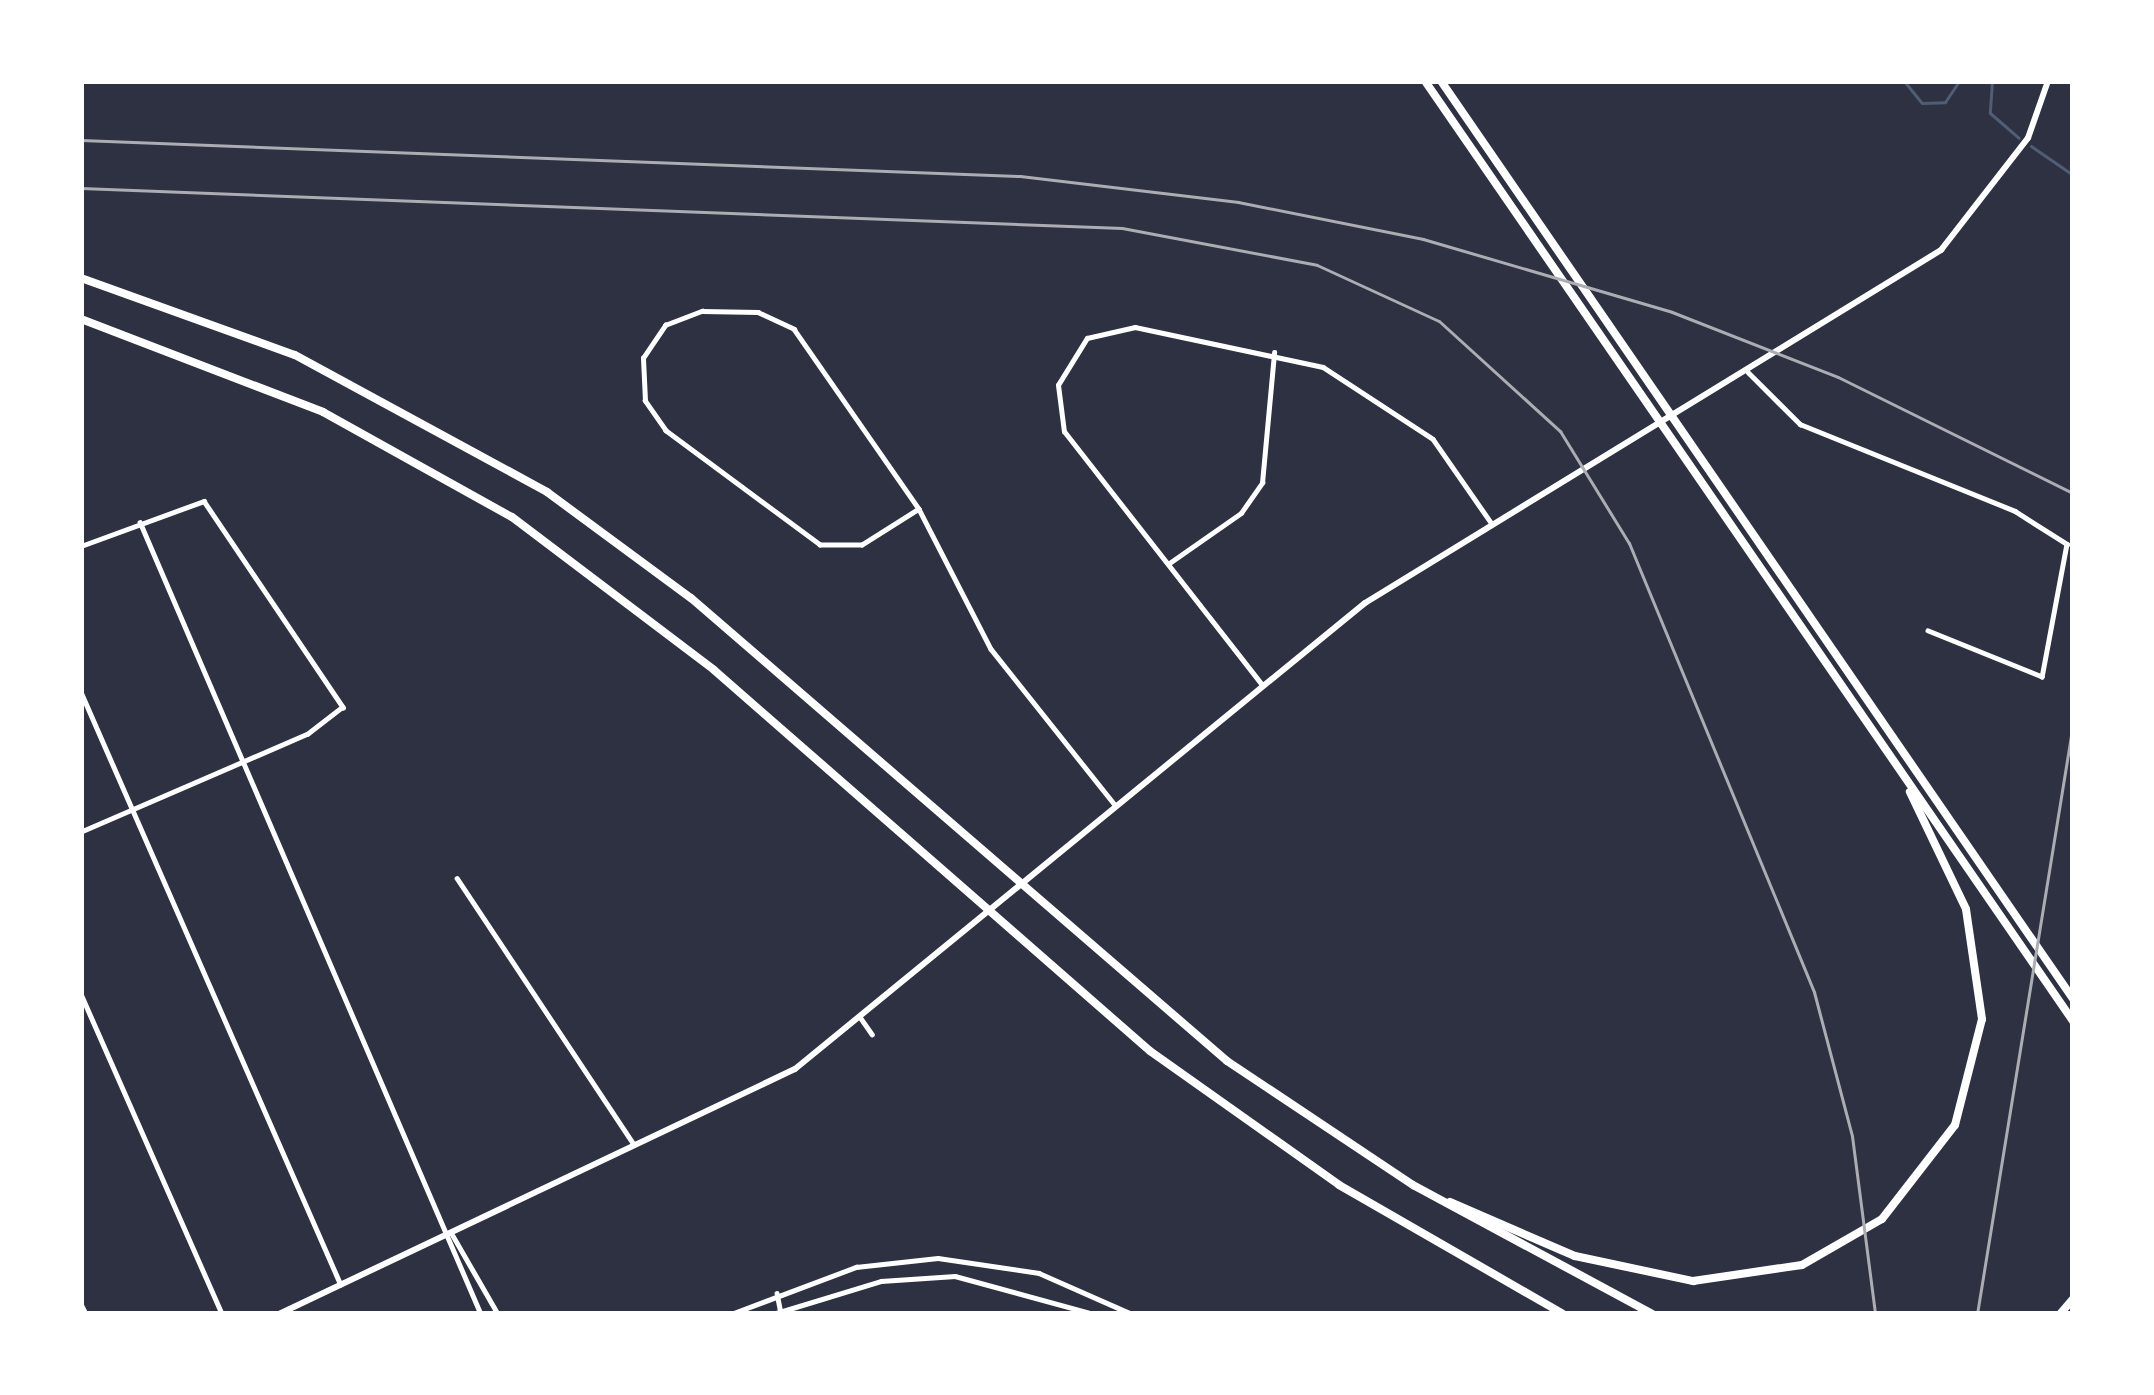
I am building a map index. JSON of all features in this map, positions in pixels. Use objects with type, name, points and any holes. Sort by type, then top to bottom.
[{"type":"highway","points":[[1425,81],[2071,1018]]},
{"type":"highway","points":[[1441,81],[2073,998]]},
{"type":"highway","points":[[81,278],[376,393],[572,509],[739,639],[1130,986],[1413,1185],[1653,1314]]},
{"type":"highway","points":[[81,319],[323,412],[512,518],[672,634],[1150,1051],[1339,1185],[1563,1314]]},
{"type":"highway","points":[[1413,1185],[1649,1276],[1749,1278],[1836,1250],[1896,1205],[1963,1107],[1982,1000],[1966,909],[1896,764]]},
{"type":"highway","points":[[2060,1314],[2073,1298]]},
{"type":"main road","points":[[279,1314],[782,1076],[1262,685],[1492,524],[1748,372],[1956,238],[2027,138],[2048,81]]},
{"type":"street","points":[[919,509],[854,547],[802,536],[652,416],[640,371],[652,339],[702,311],[785,322],[919,509],[991,650],[1115,805]]},
{"type":"street","points":[[1262,685],[1064,432],[1056,397],[1070,355],[1124,327],[1274,353],[1323,367],[1421,429],[1492,524]]},
{"type":"street","points":[[1168,563],[1241,513],[1262,483],[1274,353]]},
{"type":"street","points":[[1748,372],[1800,424],[2014,511],[2066,544],[2042,677],[1928,631]]},
{"type":"street","points":[[81,546],[140,521],[208,504],[343,712],[244,762],[81,832]]},
{"type":"street","points":[[140,521],[452,1234],[481,1314]]},
{"type":"street","points":[[81,692],[341,1285]]},
{"type":"street","points":[[457,878],[634,1144]]},
{"type":"street","points":[[81,994],[221,1314]]},
{"type":"street","points":[[860,1017],[872,1034]]},
{"type":"street","points":[[452,1234],[498,1314]]},
{"type":"street","points":[[731,1314],[777,1293],[882,1262],[957,1259],[1039,1273],[1132,1314]]},
{"type":"street","points":[[777,1293],[778,1313],[881,1280],[955,1276],[1094,1314]]},
{"type":"street","points":[[81,1304],[86,1314]]},
{"type":"waterway","points":[[1904,81],[1922,103],[1945,102],[1959,81]]},
{"type":"waterway","points":[[1992,81],[1990,113],[2019,138]]},
{"type":"waterway","points":[[2031,146],[2073,175]]},
{"type":"railway","points":[[81,140],[1020,176],[1238,202],[1423,239],[1672,312],[1838,377],[2073,493]]},
{"type":"railway","points":[[81,188],[1122,228],[1317,265],[1439,321],[1560,431],[1629,543],[1814,992],[1852,1136],[1875,1314]]},
{"type":"railway","points":[[1977,1314],[2073,723]]}]
